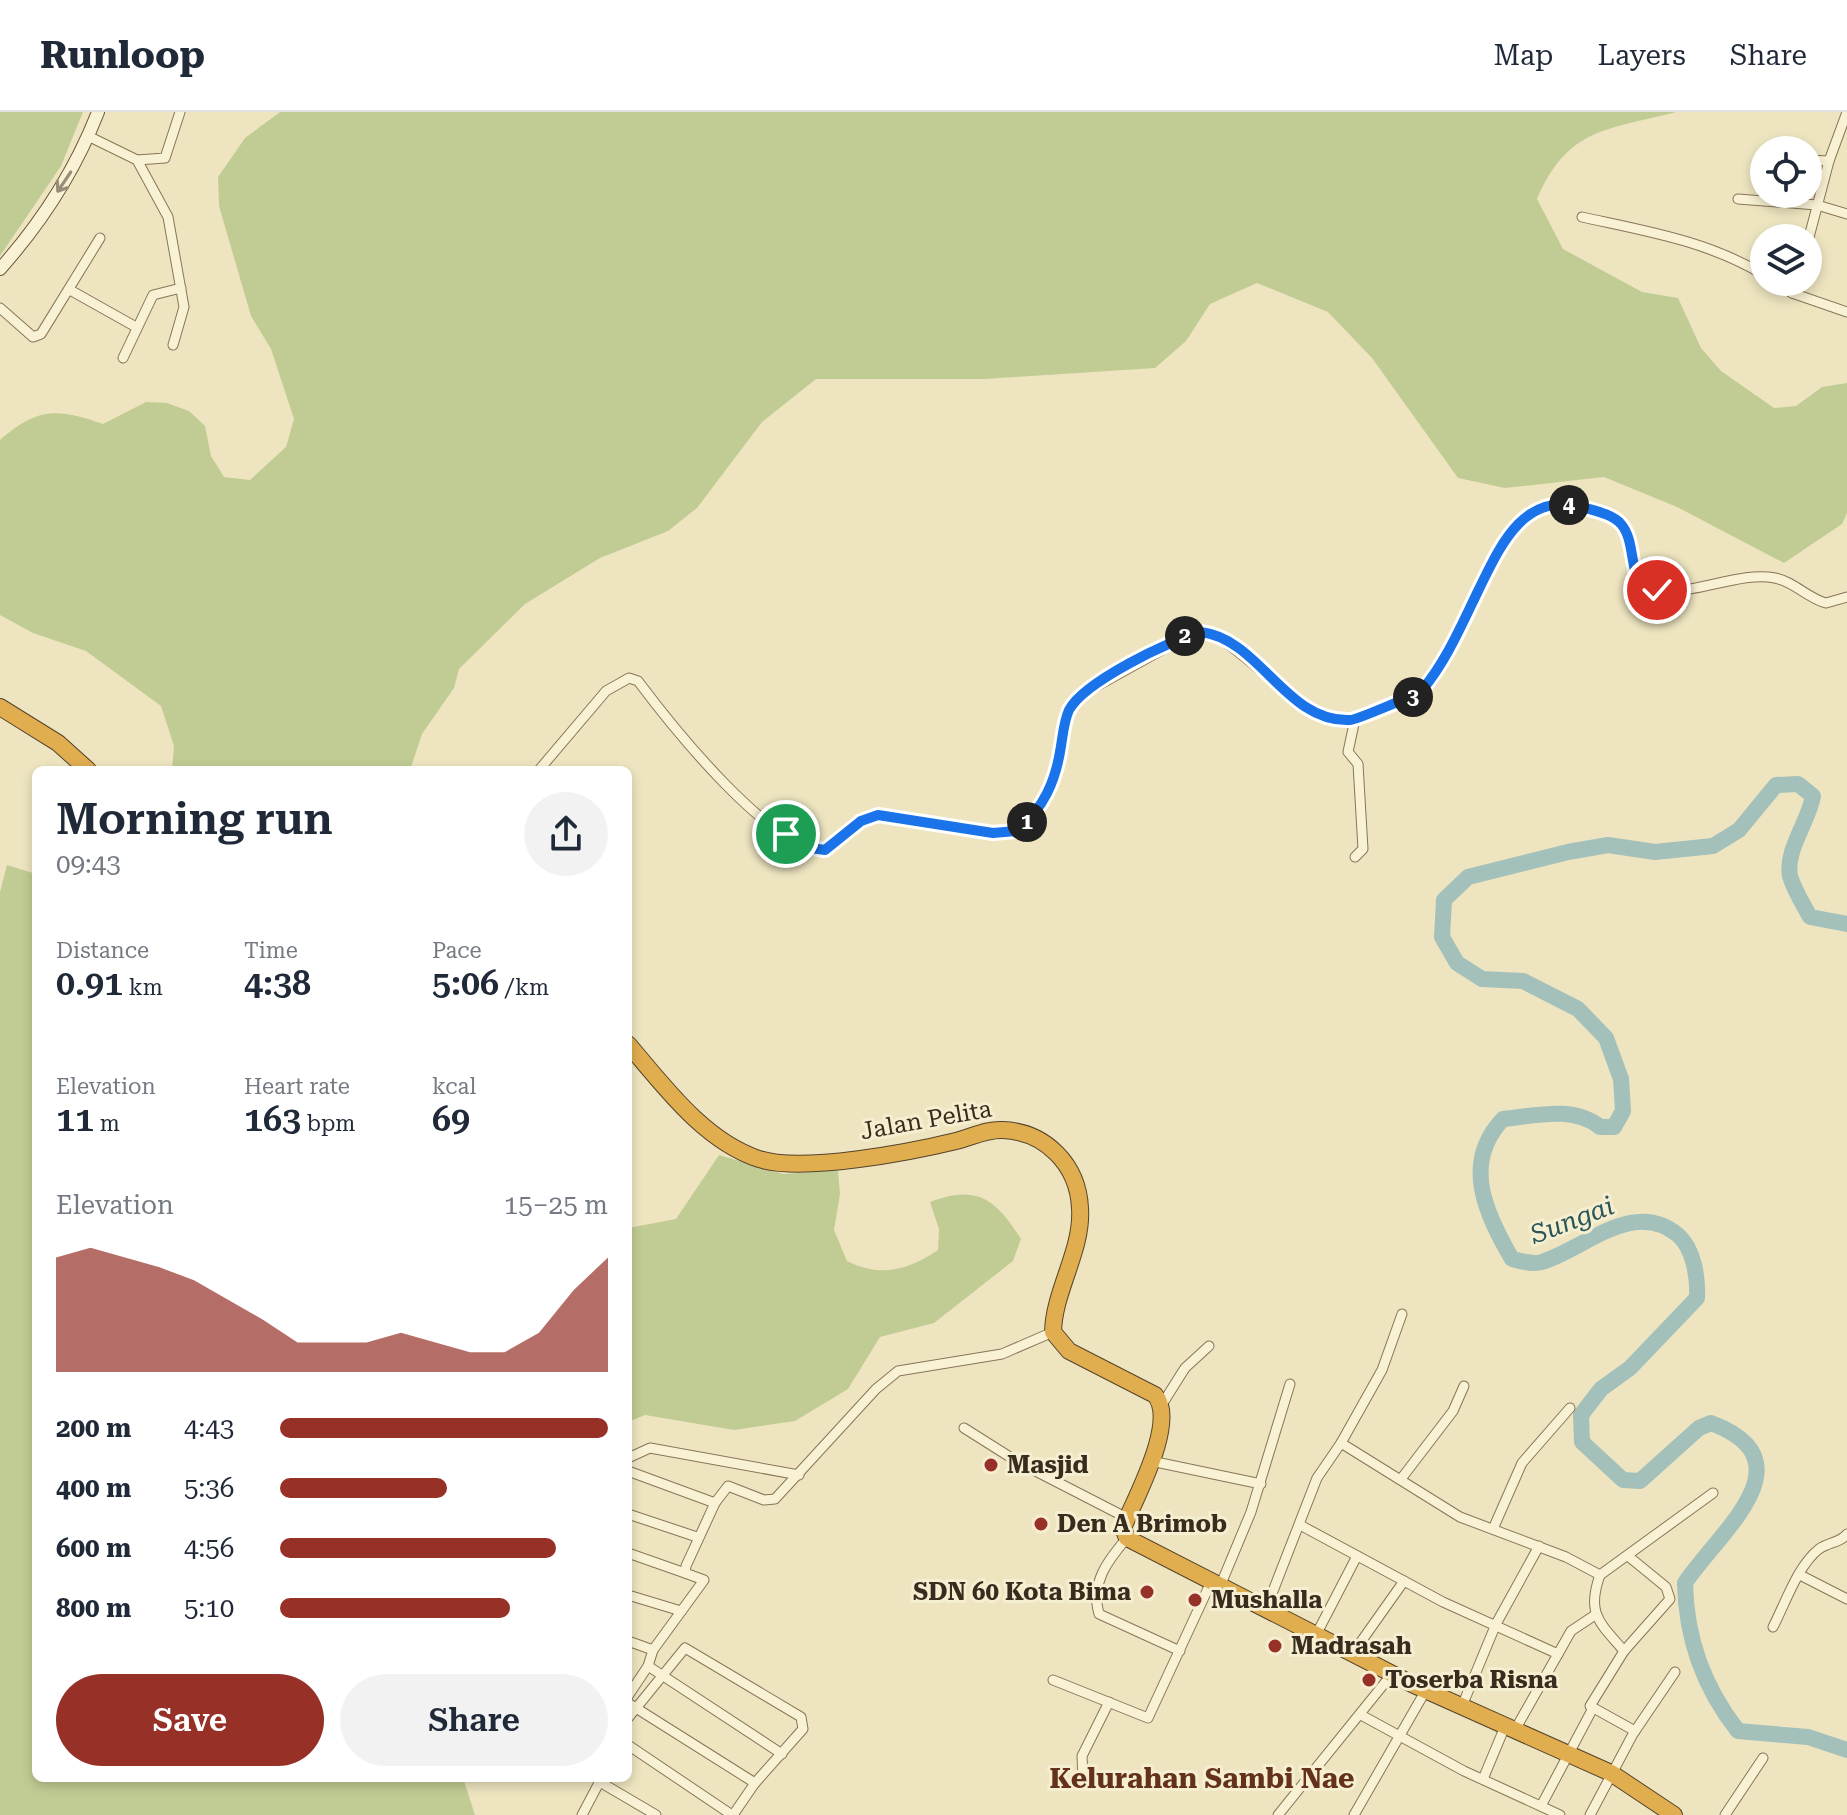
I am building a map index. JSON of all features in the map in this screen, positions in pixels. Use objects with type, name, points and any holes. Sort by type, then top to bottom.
[{"type":"highway","points":[[0,707],[58,743],[84,766]]},
{"type":"highway","name":"Jalan Pelita","points":[[632,1048],[704,1126],[732,1146],[768,1161],[794,1164],[895,1153],[999,1129],[1030,1134],[1050,1145],[1071,1173],[1080,1208],[1079,1227],[1057,1301],[1053,1332]]},
{"type":"highway","points":[[1053,1332],[1069,1351],[1137,1384],[1155,1395],[1161,1406],[1151,1461],[1123,1531],[1127,1538],[1392,1674],[1611,1773],[1674,1815]]},
{"type":"main road","points":[[0,269],[31,234],[76,165],[98,112]]},
{"type":"street","points":[[88,136],[137,160],[165,158],[180,112]]},
{"type":"street","points":[[1822,187],[1847,112]]},
{"type":"street","points":[[137,160],[168,217],[181,288],[183,319],[173,345]]},
{"type":"street","points":[[1822,161],[1829,161]]},
{"type":"street","points":[[1738,199],[1750,200]]},
{"type":"street","points":[[1822,206],[1847,214]]},
{"type":"street","points":[[1582,217],[1700,245],[1750,267]]},
{"type":"street","points":[[0,308],[25,333],[37,336],[70,290],[100,238]]},
{"type":"street","points":[[123,358],[153,295],[181,288]]},
{"type":"street","points":[[70,290],[136,327]]},
{"type":"street","points":[[1801,296],[1847,312]]},
{"type":"street","points":[[542,766],[606,691],[622,680],[635,679],[732,792],[786,834],[811,848],[825,850],[861,821],[878,815],[993,833],[1016,831],[1042,802],[1052,784],[1067,715],[1079,696],[1125,668],[1201,632],[1227,642],[1304,707],[1340,719],[1355,719],[1383,706],[1409,699],[1422,689],[1455,636],[1505,537],[1530,513],[1549,505],[1577,506],[1617,520],[1627,534],[1639,582],[1657,590],[1672,591],[1749,575],[1785,581],[1826,603],[1847,597]]},
{"type":"street","points":[[1355,719],[1348,754],[1358,764],[1363,849],[1355,857]]},
{"type":"street","points":[[1266,1609],[1317,1478],[1341,1443],[1382,1370],[1402,1314]]},
{"type":"street","points":[[685,1573],[697,1537],[722,1492],[733,1486],[764,1500],[775,1499],[876,1389],[898,1371],[1002,1354],[1053,1332]]},
{"type":"street","points":[[1161,1406],[1192,1359],[1209,1346]]},
{"type":"street","points":[[1053,1680],[1148,1718],[1261,1484],[1290,1384]]},
{"type":"street","points":[[1401,1479],[1453,1411],[1464,1386]]},
{"type":"street","points":[[1493,1529],[1522,1463],[1570,1408]]},
{"type":"street","points":[[964,1428],[1018,1462],[1127,1518]]},
{"type":"street","points":[[1341,1443],[1384,1473],[1401,1479],[1460,1517],[1539,1546],[1600,1575]]},
{"type":"street","points":[[632,1456],[650,1448],[799,1475]]},
{"type":"street","points":[[1151,1461],[1261,1484]]},
{"type":"street","points":[[632,1472],[715,1503]]},
{"type":"street","points":[[1624,1651],[1595,1615],[1600,1575],[1713,1493]]},
{"type":"street","points":[[632,1515],[697,1537]]},
{"type":"street","points":[[1300,1525],[1404,1581],[1558,1654]]},
{"type":"street","points":[[1127,1538],[1101,1574],[1096,1600],[1099,1614],[1180,1651]]},
{"type":"street","points":[[1773,1627],[1800,1575],[1819,1549],[1845,1539]]},
{"type":"street","points":[[1462,1706],[1496,1624],[1539,1546]]},
{"type":"street","points":[[632,1554],[704,1580],[653,1650],[648,1666],[633,1680]]},
{"type":"street","points":[[1317,1633],[1357,1556]]},
{"type":"street","points":[[1628,1556],[1666,1587],[1670,1599],[1624,1651],[1590,1706],[1635,1731]]},
{"type":"street","points":[[1800,1575],[1847,1599]]},
{"type":"street","points":[[1353,1653],[1404,1581]]},
{"type":"street","points":[[632,1596],[681,1611]]},
{"type":"street","points":[[1483,1779],[1511,1726],[1571,1631],[1595,1615]]},
{"type":"street","points":[[632,1642],[653,1650]]},
{"type":"street","points":[[632,1748],[733,1815],[755,1783],[803,1729],[801,1717],[685,1648],[632,1706],[755,1783]]},
{"type":"street","points":[[648,1666],[782,1754]]},
{"type":"street","points":[[1590,1815],[1635,1731],[1675,1672]]},
{"type":"street","points":[[1278,1815],[1392,1674]]},
{"type":"street","points":[[1354,1815],[1426,1690]]},
{"type":"street","points":[[1083,1780],[1082,1756],[1109,1702]]},
{"type":"street","points":[[1541,1806],[1593,1708]]},
{"type":"street","points":[[1361,1715],[1483,1779],[1560,1815]]},
{"type":"street","points":[[1725,1815],[1763,1758]]},
{"type":"street","points":[[582,1815],[600,1782]]},
{"type":"street","points":[[604,1782],[656,1815]]},
{"type":"green space","points":[[0,112],[83,112],[61,166],[0,256]]},
{"type":"green space","points":[[280,112],[1676,112],[1610,128],[1577,145],[1549,175],[1537,199],[1563,249],[1642,292],[1678,298],[1701,348],[1721,371],[1774,408],[1796,406],[1822,387],[1847,383],[1847,513],[1842,524],[1784,563],[1677,507],[1604,477],[1505,488],[1458,478],[1372,358],[1328,312],[1257,283],[1210,304],[1186,341],[1155,368],[985,379],[816,379],[762,422],[697,508],[668,531],[600,558],[525,604],[459,669],[454,688],[422,734],[411,766],[172,766],[174,746],[161,706],[86,651],[33,633],[0,615],[0,440],[37,416],[61,413],[103,424],[146,402],[167,403],[189,411],[205,426],[211,456],[224,477],[250,480],[286,447],[294,419],[271,349],[251,316],[219,206],[218,177],[245,138]]},
{"type":"green space","points":[[7,865],[32,873],[32,1782],[464,1782],[475,1815],[0,1815],[0,892]]},
{"type":"green space","points":[[719,1155],[784,1174],[838,1170],[840,1194],[834,1230],[847,1261],[859,1266],[883,1270],[905,1267],[938,1250],[939,1229],[930,1202],[946,1197],[973,1195],[984,1199],[1003,1214],[1021,1239],[1013,1261],[934,1323],[880,1337],[848,1389],[795,1421],[734,1430],[645,1415],[632,1420],[632,1227],[676,1219]]},
{"type":"waterway","name":"Sungai","points":[[1847,924],[1810,917],[1790,876],[1791,856],[1813,796],[1798,784],[1776,785],[1739,830],[1713,846],[1655,852],[1608,845],[1468,877],[1444,900],[1442,937],[1457,963],[1482,979],[1523,981],[1578,1009],[1606,1038],[1621,1079],[1623,1111],[1614,1127],[1600,1127],[1589,1120],[1566,1114],[1503,1119],[1490,1136],[1483,1153],[1482,1189],[1487,1207],[1512,1259],[1542,1262],[1610,1229],[1644,1222],[1661,1225],[1678,1235],[1688,1248],[1694,1264],[1697,1298],[1630,1368],[1601,1389],[1581,1415],[1582,1442],[1623,1480],[1640,1481],[1699,1428],[1711,1423],[1740,1439],[1754,1457],[1756,1477],[1749,1498],[1685,1583],[1689,1623],[1699,1662],[1726,1715],[1738,1731],[1808,1737],[1847,1750]]},
{"type":"place","name":"Masjid","points":[[991,1465]]},
{"type":"place","name":"Den A Brimob","points":[[1041,1524]]},
{"type":"place","name":"SDN 60 Kota Bima","points":[[1147,1592]]},
{"type":"place","name":"Mushalla","points":[[1195,1600]]},
{"type":"place","name":"Madrasah","points":[[1275,1646]]},
{"type":"place","name":"Toserba Risna","points":[[1369,1680]]},
{"type":"district","name":"Kelurahan Sambi Nae","points":[[1202,1778]]},
{"type":"route","points":[[786,834],[811,848],[825,850],[861,821],[878,815],[993,833],[1016,831],[1027,822],[1052,784],[1057,773],[1067,715],[1079,696],[1125,668],[1201,632],[1212,633],[1227,642],[1304,707],[1323,714],[1351,720],[1390,703],[1409,699],[1422,689],[1455,636],[1505,537],[1530,513],[1549,505],[1577,506],[1617,520],[1627,534],[1639,582],[1657,590]]}]
